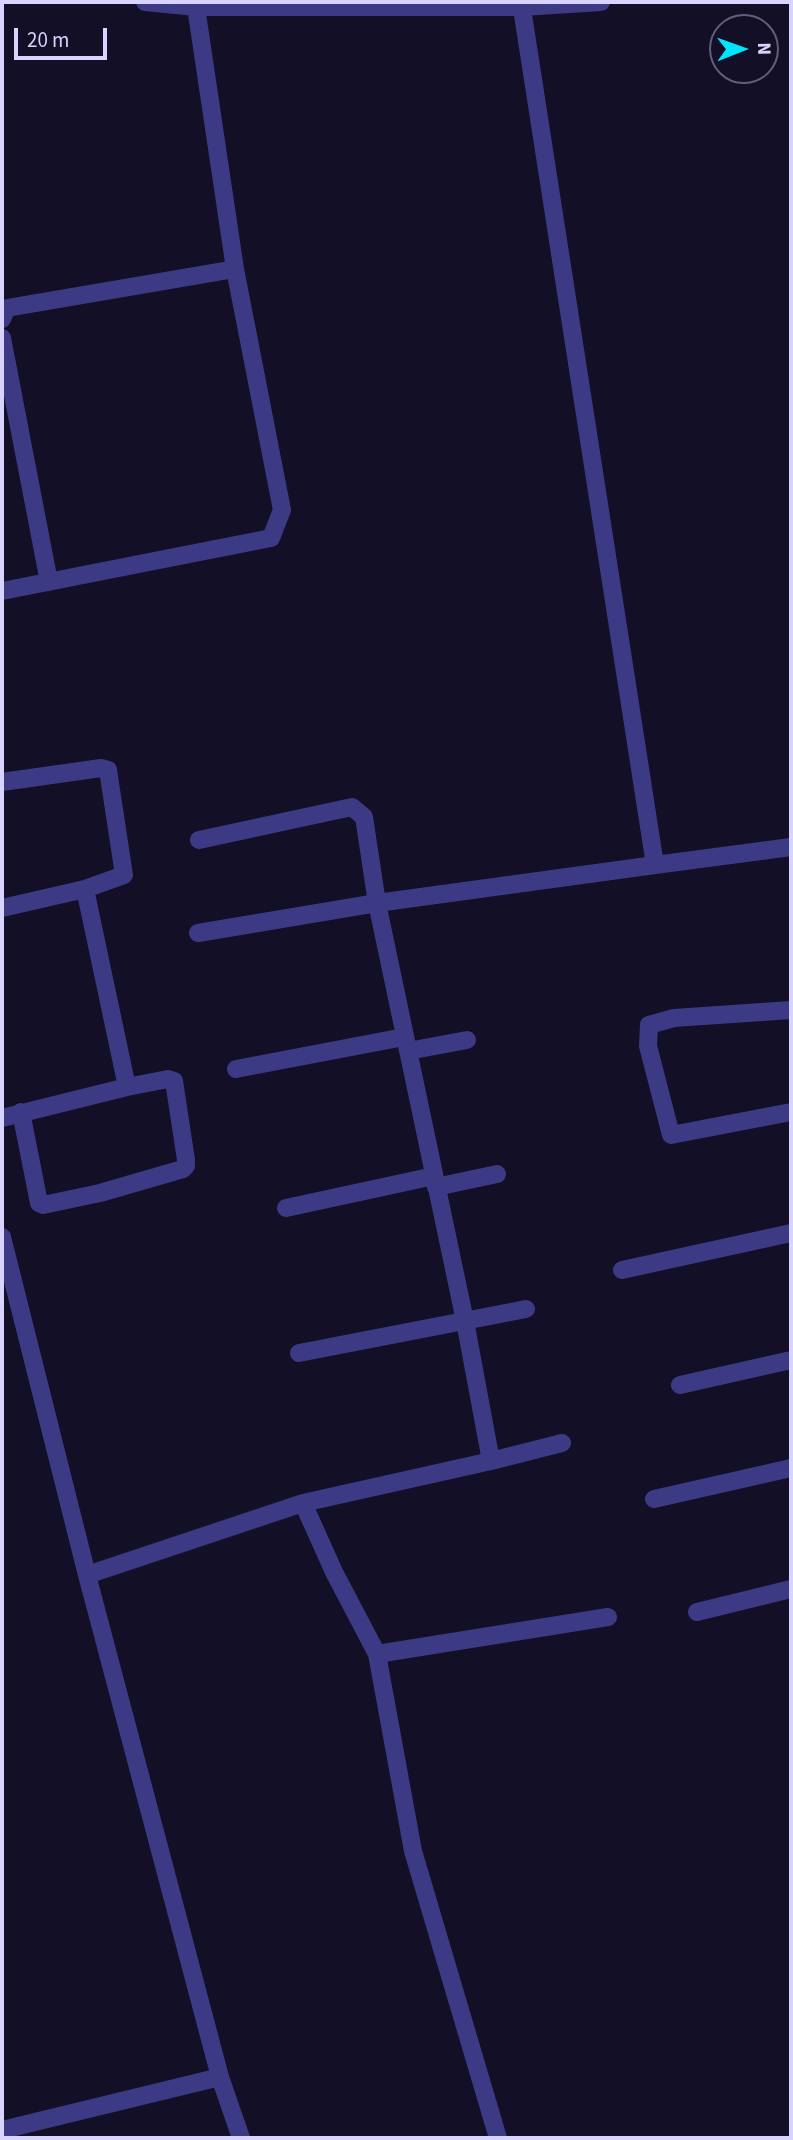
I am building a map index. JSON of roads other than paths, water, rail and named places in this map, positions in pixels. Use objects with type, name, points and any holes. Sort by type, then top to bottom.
[{"type":"street","points":[[145,2],[196,7],[601,2]]},
{"type":"street","points":[[521,4],[655,865]]},
{"type":"street","points":[[2,591],[271,538],[282,510],[235,269],[196,7]]},
{"type":"street","points":[[2,318],[7,308],[235,269]]},
{"type":"street","points":[[2,338],[49,582]]},
{"type":"street","points":[[2,782],[101,768],[108,770],[124,875],[85,889],[2,908]]},
{"type":"street","points":[[199,840],[352,807],[365,817],[377,903],[465,1321],[491,1461]]},
{"type":"street","points":[[198,933],[377,903],[791,847]]},
{"type":"street","points":[[85,889],[127,1087]]},
{"type":"street","points":[[791,1010],[674,1018],[649,1025],[648,1046],[671,1135],[791,1112]]},
{"type":"street","points":[[236,1069],[406,1044],[467,1040]]},
{"type":"street","points":[[2,1118],[21,1112],[127,1087],[168,1079],[174,1081],[186,1166],[100,1193],[43,1205],[38,1198],[21,1112]]},
{"type":"street","points":[[286,1208],[435,1181],[497,1174]]},
{"type":"street","points":[[622,1270],[791,1233]]},
{"type":"street","points":[[2,1237],[87,1575],[220,2077],[241,2138]]},
{"type":"street","points":[[299,1353],[526,1309]]},
{"type":"street","points":[[680,1385],[791,1360]]},
{"type":"street","points":[[87,1575],[303,1503],[562,1443]]},
{"type":"street","points":[[654,1499],[791,1468]]},
{"type":"street","points":[[303,1503],[334,1572],[377,1654],[414,1851],[498,2138]]},
{"type":"street","points":[[697,1612],[791,1589]]},
{"type":"street","points":[[377,1654],[608,1617]]},
{"type":"street","points":[[2,2130],[220,2077]]}]
